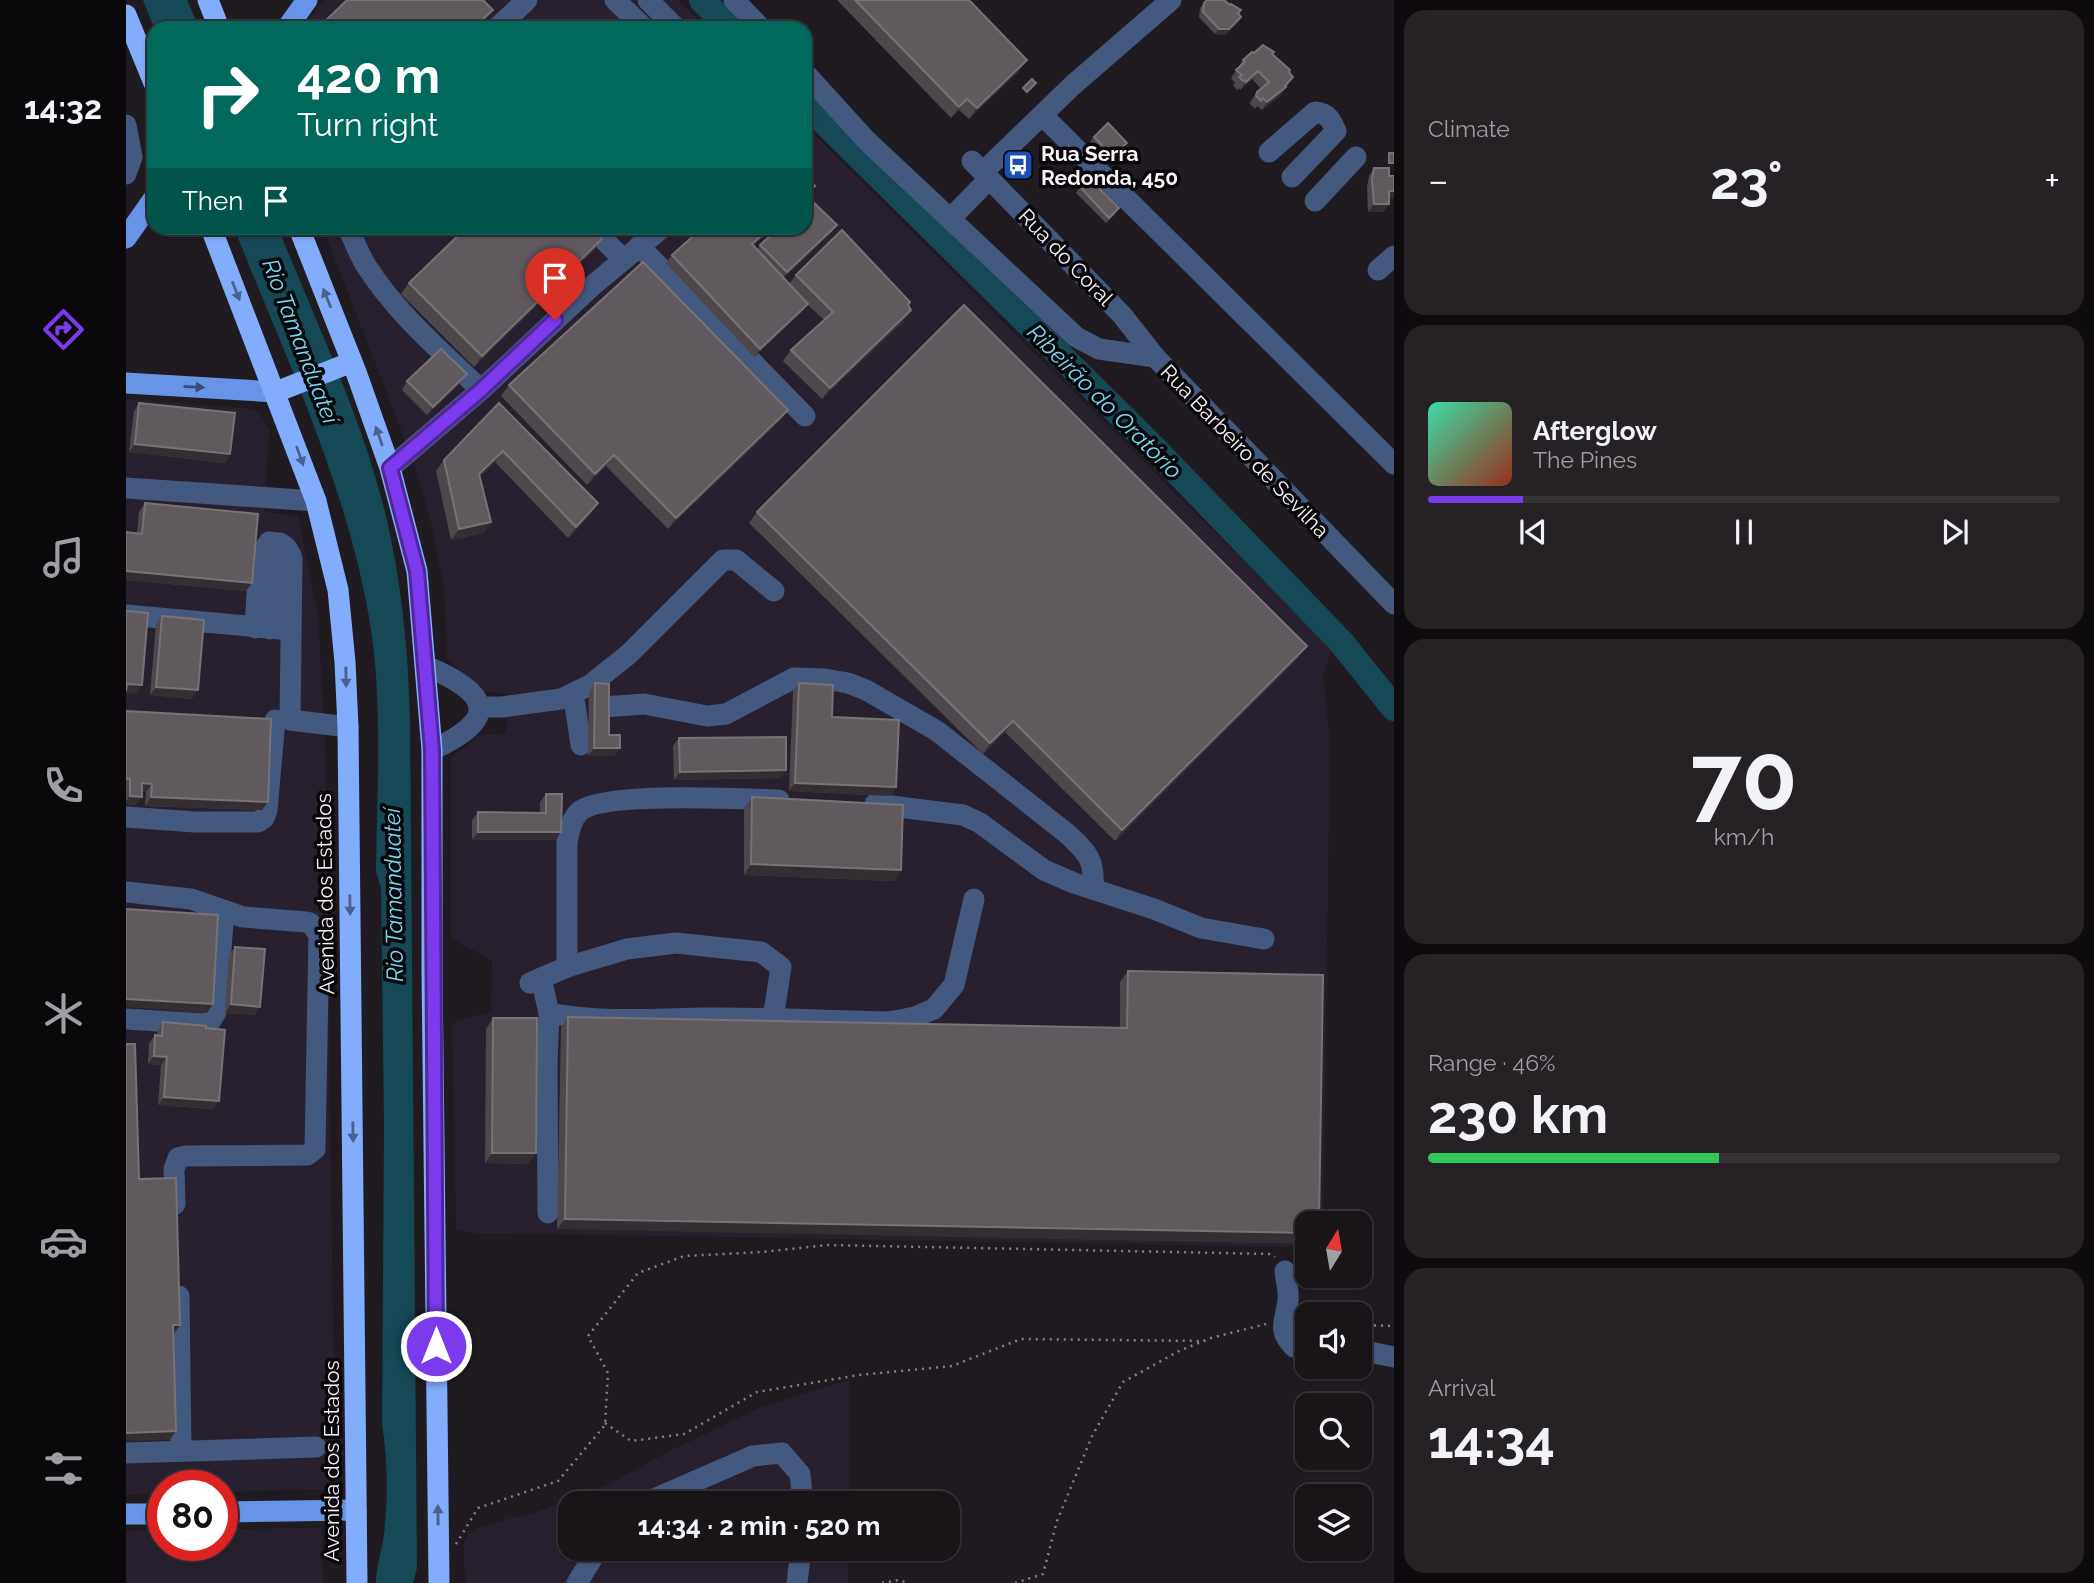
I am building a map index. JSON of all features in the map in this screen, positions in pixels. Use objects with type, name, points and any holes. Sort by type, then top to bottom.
[{"type":"highway","points":[[208,0],[216,21]]},
{"type":"highway","points":[[126,15],[147,66]]},
{"type":"highway","name":"Avenida dos Estados","points":[[214,235],[283,389],[316,501],[338,590],[348,727],[357,1583]]},
{"type":"highway","points":[[301,235],[344,365],[390,468],[417,571],[432,750],[439,1575]]},
{"type":"highway","points":[[283,389],[344,365]]},
{"type":"main road","points":[[291,21],[307,0]]},
{"type":"main road","points":[[126,239],[147,208]]},
{"type":"main road","points":[[126,383],[283,389]]},
{"type":"main road","points":[[238,1512],[356,1510]]},
{"type":"main road","points":[[126,1514],[147,1514]]},
{"type":"street","points":[[615,0],[637,21]]},
{"type":"street","points":[[648,0],[670,21]]},
{"type":"street","points":[[734,0],[754,21]]},
{"type":"street","points":[[951,218],[981,171],[1171,0]]},
{"type":"street","points":[[503,21],[520,3]]},
{"type":"street","name":"Rua Barbeiro de Sevilha","points":[[812,82],[867,141],[1076,337],[1099,349],[1155,357],[1394,604]]},
{"type":"street","points":[[1269,152],[1315,112],[1322,112],[1330,118],[1336,131],[1292,177]]},
{"type":"street","points":[[1042,115],[1394,464]]},
{"type":"street","points":[[126,125],[132,157],[126,174]]},
{"type":"street","points":[[1315,201],[1356,157]]},
{"type":"street","name":"Rua do Coral","points":[[981,171],[1122,315],[1155,357]]},
{"type":"street","points":[[351,235],[366,265],[389,297],[413,325],[481,390]]},
{"type":"street","points":[[603,235],[631,252],[804,416]]},
{"type":"street","points":[[390,468],[653,235]]},
{"type":"street","points":[[1378,270],[1394,256]]},
{"type":"street","points":[[126,488],[316,501]]},
{"type":"street","points":[[280,543],[272,629],[290,720],[348,727]]},
{"type":"street","points":[[581,745],[582,705],[590,685],[629,654],[723,560],[736,560],[774,591]]},
{"type":"street","points":[[126,615],[272,629]]},
{"type":"street","points":[[426,666],[464,685],[478,699],[480,707],[479,717],[469,729],[432,750]]},
{"type":"street","points":[[480,707],[644,704],[707,716],[726,715],[794,678],[848,683],[866,690],[937,731],[1065,832],[1084,849],[1092,863],[1093,888]]},
{"type":"street","points":[[126,817],[195,822],[258,822],[267,810],[275,720]]},
{"type":"street","points":[[567,967],[567,842],[571,824],[579,812],[591,806],[635,799],[707,797],[802,801]]},
{"type":"street","points":[[856,803],[937,810],[963,816],[980,823],[1044,870],[1201,928],[1264,939]]},
{"type":"street","points":[[126,892],[191,899],[243,917],[306,922],[319,934],[315,1149],[307,1155],[178,1158],[174,1169],[176,1224]]},
{"type":"street","points":[[549,1013],[624,1021],[705,1018],[889,1022],[915,1017],[934,1009],[954,985],[974,899]]},
{"type":"street","points":[[126,1018],[204,1024],[210,1022],[216,1012],[224,911]]},
{"type":"street","points":[[548,1213],[549,1013],[535,980],[567,967],[627,949],[676,943],[761,953],[781,967],[773,1019]]},
{"type":"street","points":[[1285,1271],[1288,1299],[1283,1320],[1285,1338],[1295,1347]]},
{"type":"street","points":[[178,1278],[181,1451]]},
{"type":"street","points":[[1372,1352],[1394,1357]]},
{"type":"street","points":[[126,1453],[316,1447]]},
{"type":"street","points":[[672,1491],[753,1455],[782,1453],[800,1475],[802,1491]]},
{"type":"street","points":[[577,1583],[591,1561]]},
{"type":"street","points":[[797,1583],[800,1561]]},
{"type":"path","points":[[439,1575],[478,1508],[558,1481],[605,1423],[608,1373],[588,1336],[638,1273],[684,1256],[828,1245],[1270,1254],[1282,1262],[1285,1271]]},
{"type":"path","points":[[1015,1583],[1043,1574],[1057,1521],[1092,1436],[1123,1382],[1179,1350],[1283,1320]]},
{"type":"path","points":[[1372,1325],[1394,1326]]},
{"type":"path","points":[[605,1423],[631,1441],[684,1434],[757,1392],[859,1375],[952,1366],[1021,1339],[1203,1341]]},
{"type":"path","points":[[882,1583],[899,1580],[908,1583]]},
{"type":"shaded area","points":[[324,0],[678,0],[700,21],[308,21]]},
{"type":"shaded area","points":[[812,132],[1332,649],[1323,676],[1330,740],[1323,1211],[1295,1211],[1295,1247],[475,1233],[456,1229],[452,1025],[457,1020],[491,1012],[492,960],[457,942],[451,934],[451,758],[479,735],[506,734],[510,694],[479,691],[447,658],[444,591],[433,530],[415,466],[326,235],[812,235]]},
{"type":"shaded area","points":[[126,399],[253,409],[262,417],[269,431],[264,512],[298,516],[318,615],[325,737],[335,1474],[324,1489],[238,1492],[238,1470],[147,1470],[147,1494],[126,1495]]},
{"type":"shaded area","points":[[850,1380],[849,1491],[591,1491],[609,1484],[761,1407]]},
{"type":"shaded area","points":[[558,1504],[558,1561],[848,1561],[848,1583],[467,1583],[464,1543],[468,1534],[479,1527]]},
{"type":"shaded area","points":[[322,1528],[323,1583],[126,1583],[126,1531],[147,1530],[147,1561],[238,1561],[238,1529]]},
{"type":"water","points":[[143,0],[187,0],[196,21],[151,21]]},
{"type":"water","name":"Rio Tamanduateí","points":[[237,235],[281,235],[342,381],[370,460],[391,539],[402,605],[410,715],[417,1568],[413,1583],[376,1583],[384,1534],[387,1480],[382,1425],[384,1126],[381,888],[376,871],[378,716],[374,654],[360,572],[346,521],[293,373]]},
{"type":"building","points":[[347,0],[483,0],[493,10],[481,21],[325,21]]},
{"type":"building","points":[[855,0],[969,0],[1027,60],[977,108],[967,99],[959,107]]},
{"type":"building","points":[[1207,0],[1224,0],[1241,10],[1238,13],[1241,17],[1229,29],[1219,29],[1203,12]]},
{"type":"building","points":[[1263,45],[1274,52],[1272,54],[1290,70],[1293,77],[1286,87],[1267,102],[1256,96],[1269,82],[1258,71],[1246,82],[1243,81],[1239,77],[1242,75],[1236,70],[1245,62],[1243,60]]},
{"type":"building","points":[[1032,79],[1036,83],[1027,92],[1023,88]]},
{"type":"building","points":[[1108,123],[1127,143],[1112,156],[1094,137]]},
{"type":"building","points":[[1389,153],[1394,153],[1394,163],[1389,163]]},
{"type":"building","points":[[1374,168],[1389,168],[1389,176],[1394,176],[1394,191],[1389,191],[1389,204],[1374,204]]},
{"type":"building","points":[[1089,178],[1119,208],[1109,218],[1080,187]]},
{"type":"building","points":[[812,201],[837,225],[787,272],[760,245],[771,235],[812,235]]},
{"type":"building","points":[[842,230],[910,302],[908,305],[911,310],[830,388],[791,350],[833,312],[796,275]]},
{"type":"building","points":[[459,235],[598,235],[602,239],[482,356],[409,283]]},
{"type":"building","points":[[694,235],[762,235],[752,244],[808,304],[760,349],[672,255]]},
{"type":"building","points":[[643,262],[788,410],[676,518],[614,455],[595,474],[509,385]]},
{"type":"building","points":[[964,305],[1307,646],[1122,830],[1013,721],[990,743],[757,512]]},
{"type":"building","points":[[441,349],[467,374],[433,407],[407,381]]},
{"type":"building","points":[[139,403],[235,413],[230,454],[135,444]]},
{"type":"building","points":[[499,403],[598,503],[576,527],[503,451],[479,474],[491,522],[459,529],[444,460]]},
{"type":"building","points":[[145,503],[258,514],[252,583],[126,571],[126,532],[142,534]]},
{"type":"building","points":[[126,611],[148,613],[142,685],[127,684],[126,691]]},
{"type":"building","points":[[162,616],[204,620],[198,690],[156,687]]},
{"type":"building","points":[[595,683],[609,684],[609,735],[620,735],[620,748],[594,748]]},
{"type":"building","points":[[799,683],[833,685],[832,717],[899,720],[896,787],[795,783]]},
{"type":"building","points":[[126,711],[271,719],[268,802],[151,797],[152,784],[142,783],[142,797],[130,796],[130,779],[126,779]]},
{"type":"building","points":[[786,737],[786,770],[680,772],[679,738]]},
{"type":"building","points":[[546,794],[562,794],[561,832],[478,832],[478,812],[546,813]]},
{"type":"building","points":[[752,797],[903,805],[901,870],[751,864]]},
{"type":"building","points":[[126,909],[218,915],[213,1004],[126,999]]},
{"type":"building","points":[[235,947],[265,949],[260,1007],[231,1004]]},
{"type":"building","points":[[1128,971],[1323,975],[1319,1211],[1295,1211],[1295,1233],[565,1219],[568,1017],[1127,1028]]},
{"type":"building","points":[[493,1018],[537,1018],[536,1153],[492,1153]]},
{"type":"building","points":[[163,1022],[225,1030],[219,1101],[164,1097],[167,1057],[154,1056],[155,1035],[162,1036]]},
{"type":"building","points":[[126,1044],[135,1044],[139,1179],[176,1178],[180,1325],[173,1325],[176,1431],[126,1433]]},
{"type":"waterway","name":"Ribeirão do Oratório","points":[[702,0],[723,21]]},
{"type":"waterway","name":"Ribeirão do Oratório","points":[[812,110],[1154,448],[1341,642],[1394,708]]},
{"type":"place","name":"Rua Serra Redonda, 450","points":[[1018,165]]},
{"type":"route","points":[[436,1346],[432,750],[417,571],[390,468],[481,390],[555,320]]}]
